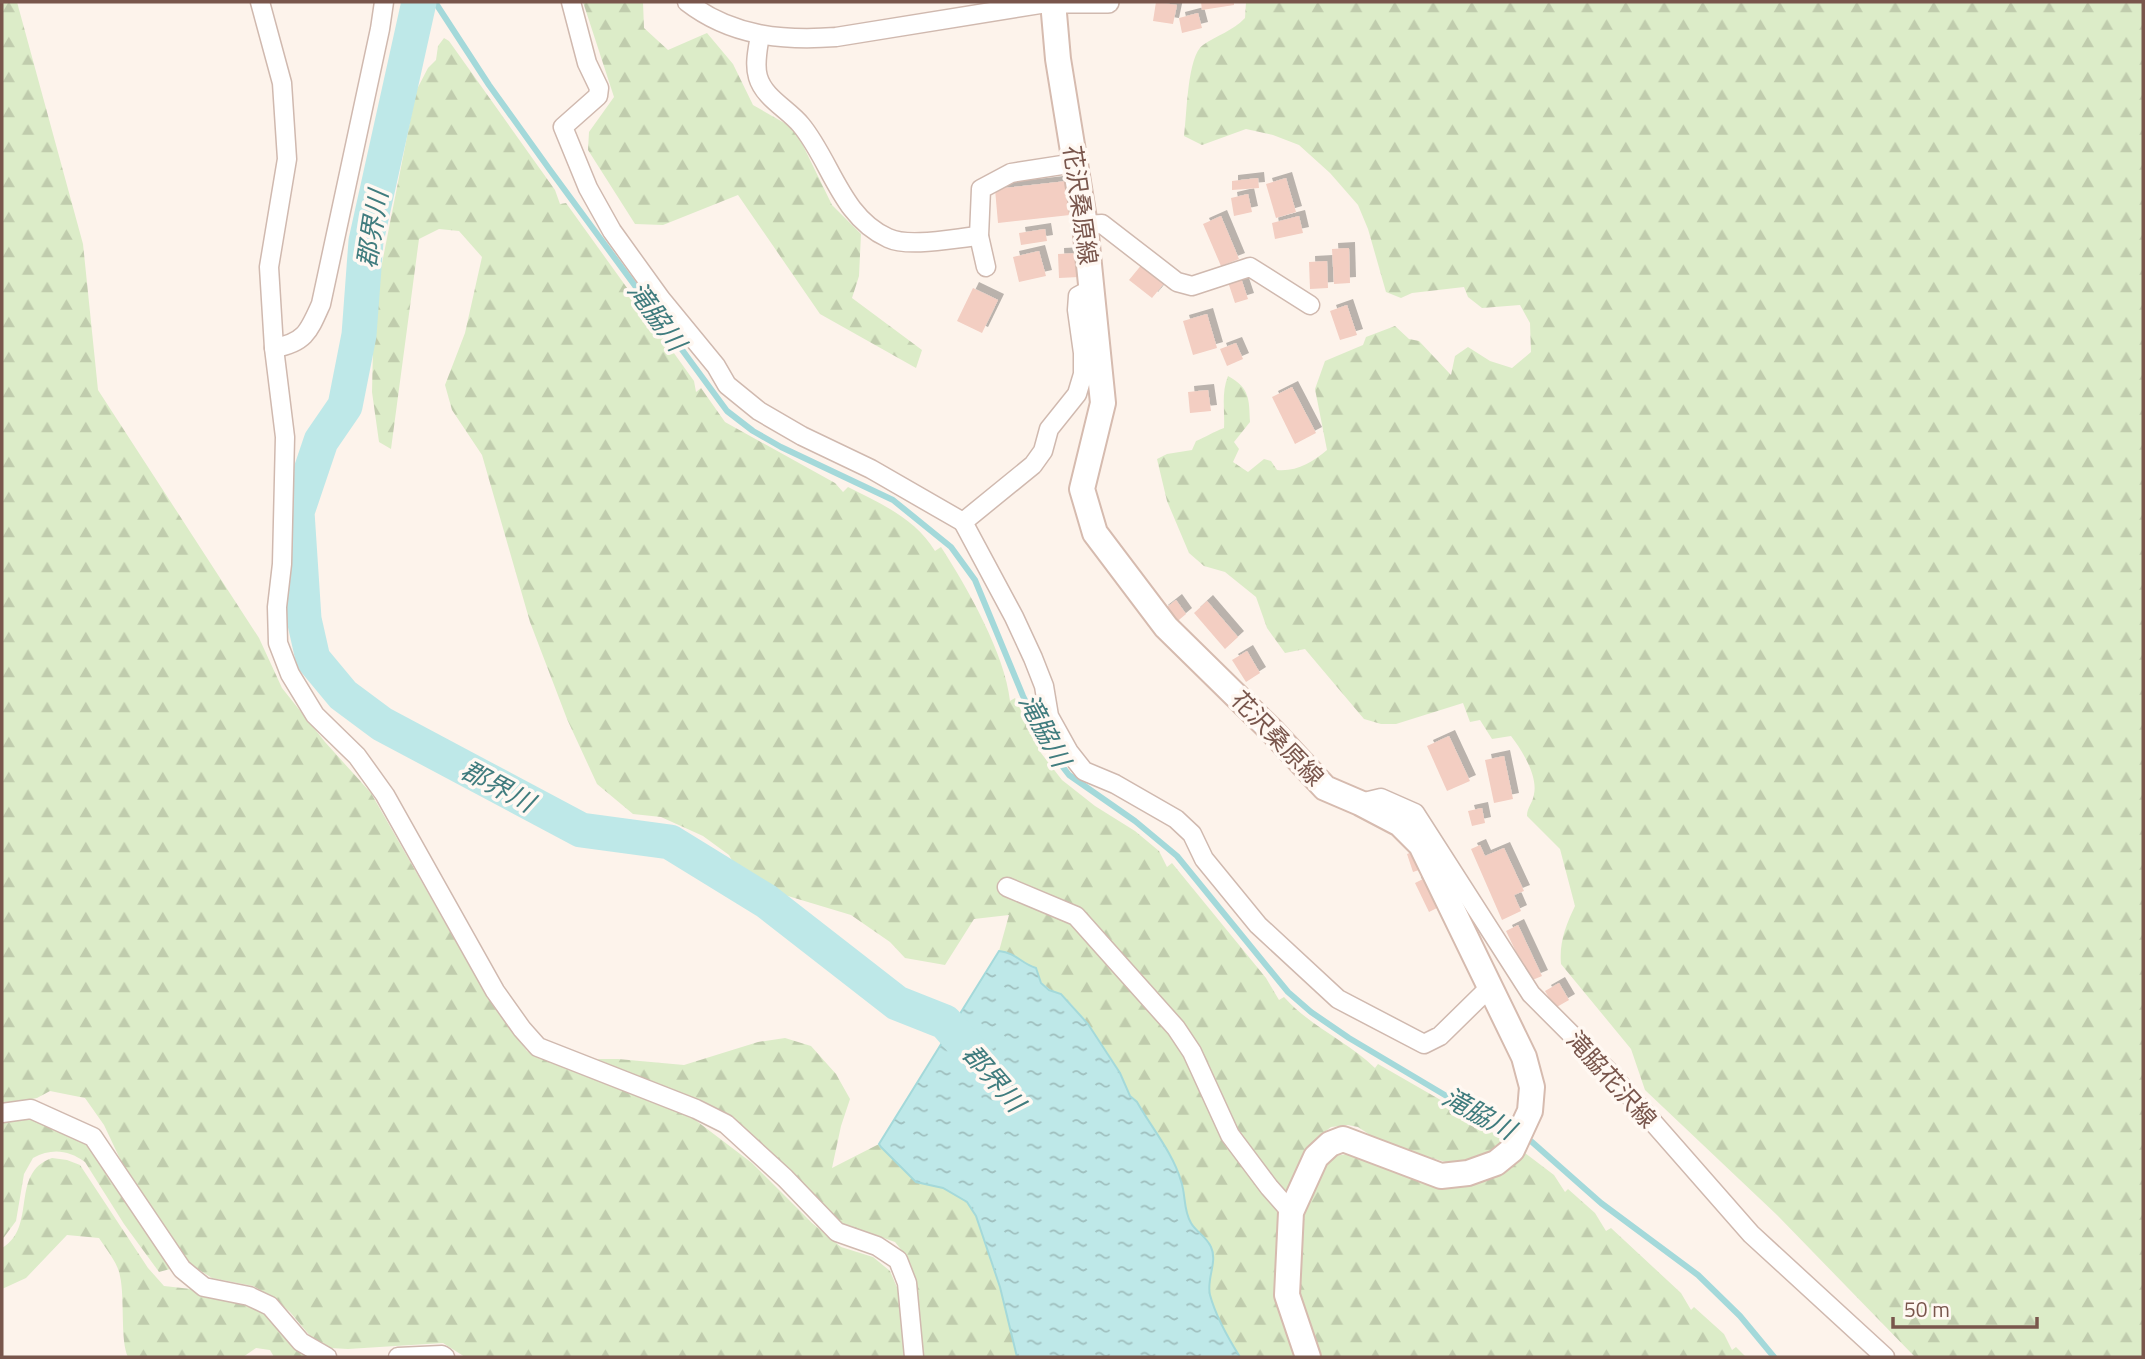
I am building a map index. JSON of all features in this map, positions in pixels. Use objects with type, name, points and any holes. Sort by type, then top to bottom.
[{"type":"main road","name":"花沢桑原線","points":[[1053,2],[1058,59],[1093,288],[1103,403],[1082,489],[1095,533],[1166,627],[1325,788],[1400,824],[1421,845],[1524,1057],[1532,1087],[1530,1111],[1512,1150],[1496,1163],[1468,1173],[1441,1176],[1343,1139],[1330,1144],[1316,1157],[1291,1212],[1287,1295],[1308,1357]]},
{"type":"street","points":[[260,2],[282,83],[287,159],[269,267],[274,348],[285,437],[282,564],[277,607],[278,643],[290,674],[315,715],[357,756],[384,795],[495,991],[522,1029],[538,1046],[696,1109],[726,1124],[785,1178],[837,1232],[877,1246],[898,1260],[907,1283],[914,1357]]},
{"type":"street","points":[[274,348],[288,345],[309,331],[321,304],[384,2]]},
{"type":"street","points":[[571,2],[586,64],[598,88],[598,96],[563,127],[589,188],[612,231],[661,299],[716,366],[727,385],[760,411],[802,436],[871,469],[963,522],[1024,638],[1044,686],[1049,716],[1069,752],[1084,771],[1115,784],[1176,818],[1192,834],[1204,859],[1258,925],[1338,999],[1423,1044],[1440,1036],[1491,986]]},
{"type":"street","points":[[687,2],[724,24],[760,35],[807,39],[836,37],[1053,2],[1108,2]]},
{"type":"street","points":[[760,35],[756,66],[762,86],[811,137],[838,188],[863,221],[891,240],[911,242],[979,236]]},
{"type":"street","points":[[986,267],[979,236],[981,189],[1012,173],[1075,163]]},
{"type":"street","points":[[1085,225],[1102,224],[1177,282],[1192,286],[1250,267],[1310,305]]},
{"type":"street","points":[[963,522],[1033,465],[1043,451],[1049,429],[1077,394],[1083,374],[1078,296],[1093,288]]},
{"type":"street","name":"滝脇花沢線","points":[[1360,803],[1381,799],[1415,813],[1531,994],[1608,1070],[1751,1234],[1885,1357]]},
{"type":"street","points":[[1007,887],[1076,916],[1177,1028],[1192,1052],[1230,1135],[1291,1212]]},
{"type":"street","points":[[2,1113],[31,1109],[93,1137],[182,1269],[204,1287],[249,1296],[270,1306],[301,1342],[327,1357]]},
{"type":"street","points":[[398,1357],[445,1357]]},
{"type":"green space","points":[[2,2],[17,2],[83,244],[98,390],[259,638],[282,688],[325,742],[371,793],[484,991],[527,1051],[694,1119],[752,1163],[812,1223],[841,1247],[873,1257],[890,1271],[899,1292],[904,1357],[465,1357],[443,1343],[330,1348],[311,1337],[290,1312],[272,1297],[253,1286],[212,1278],[188,1263],[121,1161],[104,1125],[85,1098],[50,1091],[37,1098],[2,1105]]},
{"type":"green space","points":[[583,2],[643,2],[644,28],[668,50],[707,33],[733,64],[753,105],[795,129],[832,205],[861,234],[859,276],[852,298],[922,350],[916,368],[820,314],[738,195],[663,225],[635,224],[588,150],[589,132],[614,97]]},
{"type":"green space","points":[[1246,2],[2143,2],[2143,1357],[1915,1357],[1777,1215],[1645,1090],[1631,1049],[1561,964],[1564,934],[1575,906],[1560,849],[1527,816],[1534,794],[1534,779],[1511,736],[1492,739],[1480,720],[1470,722],[1463,703],[1396,724],[1381,724],[1364,719],[1305,649],[1285,653],[1267,628],[1256,597],[1225,572],[1204,566],[1189,553],[1167,501],[1157,459],[1167,454],[1192,450],[1196,441],[1224,428],[1224,395],[1228,376],[1241,385],[1247,395],[1250,414],[1250,422],[1234,442],[1239,449],[1233,462],[1248,472],[1264,459],[1271,461],[1277,470],[1284,470],[1304,465],[1327,450],[1315,389],[1325,361],[1363,345],[1366,337],[1395,326],[1409,339],[1419,341],[1451,375],[1455,356],[1468,347],[1490,361],[1512,368],[1531,352],[1530,323],[1520,305],[1482,308],[1468,297],[1464,287],[1412,293],[1401,298],[1386,292],[1368,229],[1358,205],[1330,173],[1299,145],[1246,129],[1202,145],[1184,136],[1191,73],[1198,51],[1245,18]]},
{"type":"green space","points":[[444,38],[449,41],[555,190],[560,204],[566,203],[694,381],[696,392],[701,388],[725,422],[835,483],[843,492],[848,487],[885,506],[918,530],[935,551],[941,547],[973,601],[993,642],[1007,683],[1010,701],[1015,698],[1041,753],[1062,780],[1095,806],[1135,831],[1159,851],[1167,867],[1172,863],[1266,978],[1279,1000],[1284,997],[1306,1017],[1375,1068],[1378,1064],[1458,1110],[1474,1127],[1479,1123],[1503,1140],[1495,1153],[1453,1164],[1385,1145],[1358,1127],[1348,1125],[1331,1127],[1318,1137],[1278,1213],[1284,1238],[1298,1357],[1240,1357],[1212,1303],[1209,1283],[1213,1253],[1209,1243],[1188,1218],[1183,1186],[1172,1160],[1129,1092],[1110,1056],[1072,1005],[1045,986],[1036,968],[999,951],[1009,915],[974,919],[945,965],[905,958],[890,942],[851,915],[768,890],[738,871],[729,855],[703,836],[661,817],[633,814],[597,784],[567,719],[530,622],[482,455],[452,410],[445,385],[465,333],[482,257],[459,231],[439,229],[419,239],[391,449],[379,442],[372,392],[374,304],[416,91],[428,68],[436,60],[438,46]]},
{"type":"green space","points":[[785,1038],[811,1046],[836,1074],[850,1099],[832,1168],[879,1144],[916,1182],[943,1188],[967,1202],[976,1216],[1000,1287],[1017,1357],[921,1357],[915,1278],[907,1257],[895,1242],[838,1222],[766,1148],[729,1115],[597,1059],[684,1065],[758,1042]]},
{"type":"green space","points":[[16,1118],[52,1125],[86,1143],[170,1269],[159,1272],[124,1224],[85,1162],[66,1153],[53,1152],[33,1158],[24,1174],[16,1221],[2,1240],[2,1122]]},
{"type":"green space","points":[[1352,1153],[1433,1184],[1525,1153],[1554,1175],[1565,1192],[1568,1189],[1595,1213],[1606,1231],[1611,1228],[1681,1293],[1691,1310],[1694,1307],[1724,1334],[1732,1350],[1736,1347],[1746,1357],[1315,1357],[1297,1292],[1302,1216],[1310,1183],[1330,1157]]},
{"type":"green space","points":[[52,1158],[80,1165],[148,1268],[164,1286],[191,1289],[262,1308],[309,1357],[274,1357],[270,1350],[256,1348],[243,1357],[128,1357],[124,1341],[119,1271],[99,1238],[67,1235],[26,1278],[2,1289],[2,1248],[13,1239],[19,1227],[31,1175],[39,1165]]},
{"type":"water","points":[[999,951],[1036,968],[1041,983],[1049,990],[1061,994],[1088,1024],[1120,1073],[1130,1096],[1137,1102],[1167,1150],[1181,1181],[1188,1218],[1211,1247],[1213,1259],[1210,1295],[1223,1327],[1240,1357],[1017,1357],[1000,1287],[976,1216],[967,1202],[943,1188],[916,1182],[879,1144]]},
{"type":"building","points":[[1156,2],[1177,5],[1173,24],[1153,21]]},
{"type":"building","points":[[1201,2],[1234,2],[1234,5],[1202,10]]},
{"type":"building","points":[[1198,13],[1202,28],[1182,33],[1179,18]]},
{"type":"building","points":[[1258,178],[1259,188],[1232,190],[1232,181]]},
{"type":"building","points":[[1286,178],[1296,212],[1276,218],[1266,184]]},
{"type":"building","points":[[1067,181],[1070,215],[998,223],[995,189]]},
{"type":"building","points":[[1248,194],[1252,212],[1234,216],[1231,198]]},
{"type":"building","points":[[1221,216],[1239,259],[1221,266],[1203,224]]},
{"type":"building","points":[[1299,216],[1303,233],[1275,239],[1272,223]]},
{"type":"building","points":[[1045,229],[1047,241],[1021,245],[1019,233]]},
{"type":"building","points":[[1349,248],[1350,283],[1334,284],[1332,249]]},
{"type":"building","points":[[1039,251],[1046,276],[1019,282],[1013,257]]},
{"type":"building","points":[[1078,253],[1079,277],[1059,278],[1058,254]]},
{"type":"building","points":[[1327,261],[1328,288],[1310,289],[1309,262]]},
{"type":"building","points":[[1143,263],[1166,281],[1152,298],[1129,280]]},
{"type":"building","points":[[1241,278],[1248,299],[1235,303],[1228,282]]},
{"type":"building","points":[[973,288],[998,300],[982,333],[957,321]]},
{"type":"building","points":[[1347,305],[1357,335],[1340,340],[1330,311]]},
{"type":"building","points":[[1207,314],[1217,348],[1193,355],[1183,321]]},
{"type":"building","points":[[1236,343],[1243,359],[1227,366],[1220,349]]},
{"type":"building","points":[[1292,387],[1316,433],[1295,444],[1272,397]]},
{"type":"building","points":[[1208,390],[1211,411],[1190,413],[1188,392]]},
{"type":"building","points":[[1176,600],[1186,614],[1173,625],[1162,611]]},
{"type":"building","points":[[1207,601],[1238,637],[1225,649],[1194,613]]},
{"type":"building","points":[[1247,651],[1260,673],[1246,682],[1232,660]]},
{"type":"building","points":[[1449,736],[1470,781],[1447,791],[1427,746]]},
{"type":"building","points":[[1504,756],[1513,799],[1494,803],[1485,760]]},
{"type":"building","points":[[1482,808],[1485,823],[1472,826],[1468,811]]},
{"type":"building","points":[[1480,845],[1485,856],[1504,848],[1524,891],[1514,895],[1521,911],[1502,920],[1471,849]]},
{"type":"building","points":[[1418,850],[1425,868],[1413,872],[1407,854]]},
{"type":"building","points":[[1429,876],[1443,905],[1429,912],[1415,883]]},
{"type":"building","points":[[1518,925],[1542,976],[1530,981],[1506,931]]},
{"type":"building","points":[[1559,983],[1569,1000],[1555,1008],[1545,991]]},
{"type":"waterway","name":"郡界川","points":[[419,2],[366,241],[359,335],[345,406],[321,441],[297,512],[304,619],[313,659],[343,695],[382,724],[581,830],[670,842],[766,901],[897,1003],[945,1022],[982,1064]]},
{"type":"waterway","name":"滝脇川","points":[[435,2],[489,85],[727,411],[753,431],[781,447],[893,500],[951,547],[975,580],[1023,696],[1049,749],[1069,775],[1135,821],[1177,856],[1288,992],[1311,1012],[1349,1038],[1514,1133]]},
{"type":"waterway","name":"滝脇川","points":[[1524,1138],[1532,1142],[1601,1203],[1698,1275],[1740,1316],[1774,1357]]}]
